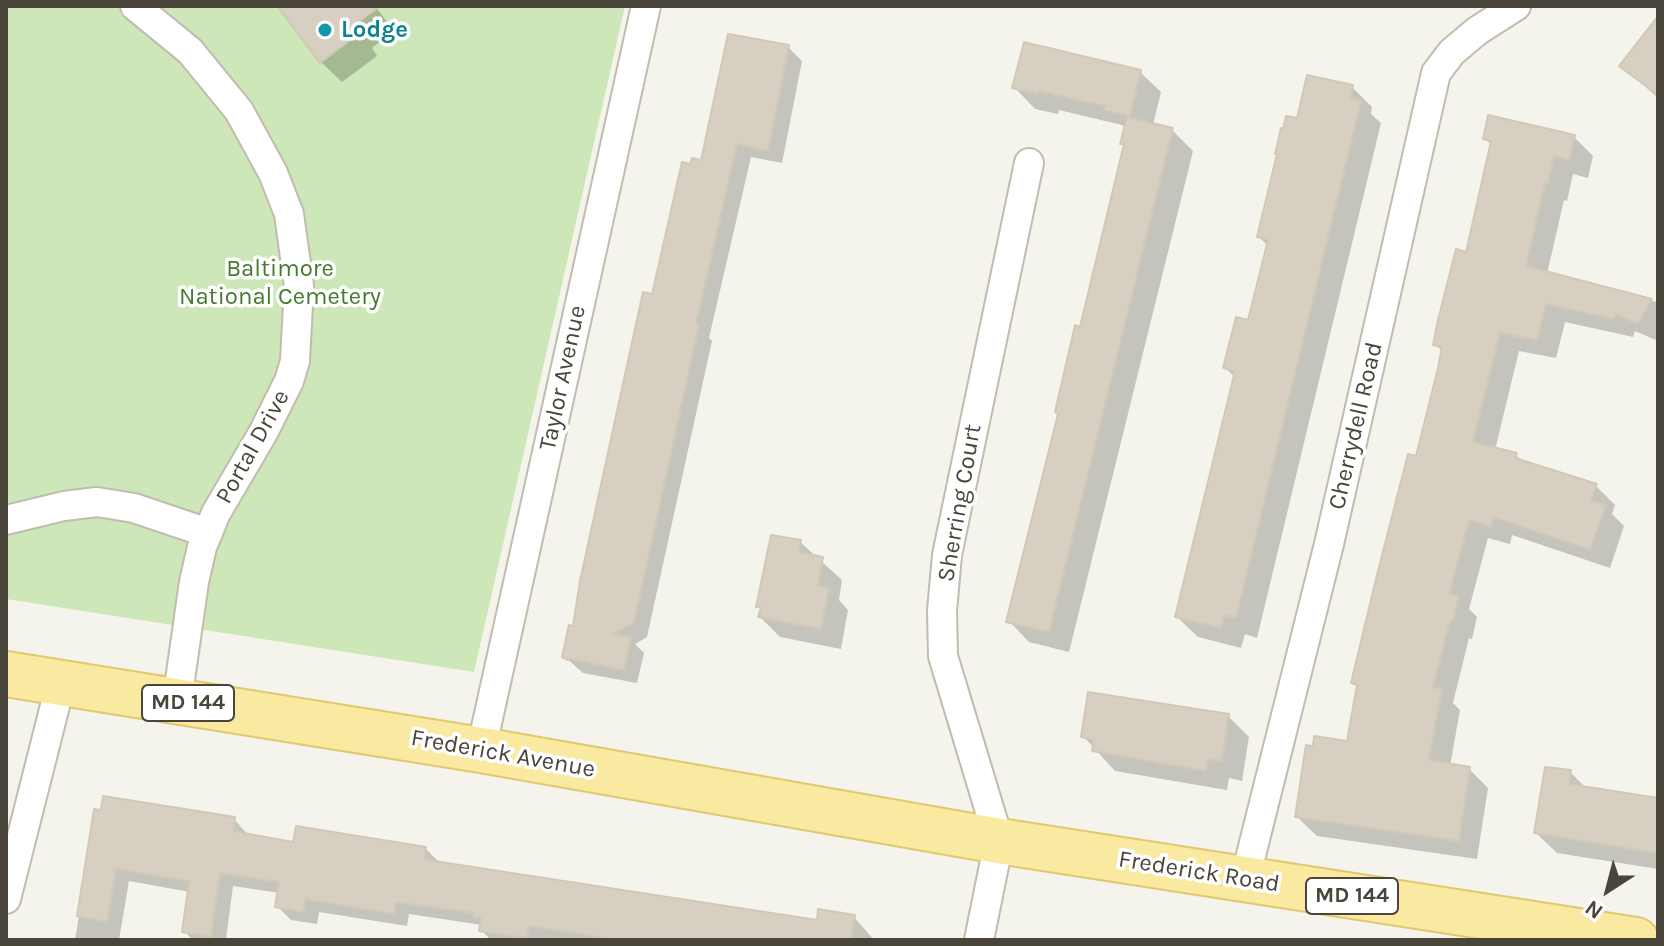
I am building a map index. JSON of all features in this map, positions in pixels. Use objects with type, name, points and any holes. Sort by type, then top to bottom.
[{"type":"main road","name":"Frederick Avenue","points":[[6,674],[481,750],[999,841]]},
{"type":"main road","name":"Frederick Road","points":[[999,841],[1636,940]]},
{"type":"street","name":"Portal Drive","points":[[135,6],[190,51],[239,111],[273,173],[289,214],[299,286],[295,361],[289,381],[202,547],[177,701]]},
{"type":"street","name":"Taylor Avenue","points":[[481,750],[646,6]]},
{"type":"street","name":"Cherrydell Road","points":[[1245,879],[1329,544],[1436,73],[1452,52],[1477,31],[1516,6]]},
{"type":"street","name":"Sherring Court","points":[[999,841],[943,656],[942,611],[947,555],[1029,163]]},
{"type":"street","points":[[6,520],[64,506],[97,502],[134,508],[208,533]]},
{"type":"street","points":[[6,899],[61,682]]},
{"type":"street","points":[[979,940],[999,841]]},
{"type":"green space","name":"Baltimore National Cemetery","points":[[6,6],[625,6],[474,672],[6,599]]},
{"type":"building","name":"Lodge","points":[[277,6],[380,6],[353,26],[358,34],[320,63]]},
{"type":"building","points":[[1658,16],[1658,95],[1619,66]]},
{"type":"building","points":[[728,34],[789,45],[768,151],[737,144],[634,623],[614,634],[631,637],[624,670],[568,660],[562,657],[569,625],[573,626],[643,292],[652,294],[682,162],[690,164],[692,158],[701,160]]},
{"type":"building","points":[[1024,42],[1141,70],[1130,116],[1104,110],[1105,106],[1012,88]]},
{"type":"building","points":[[1307,75],[1353,85],[1350,98],[1361,101],[1236,618],[1224,615],[1221,628],[1175,617],[1235,371],[1223,368],[1236,317],[1248,320],[1268,240],[1257,237],[1281,128],[1286,116],[1297,118]]},
{"type":"building","points":[[1488,115],[1575,135],[1569,160],[1554,156],[1526,266],[1652,299],[1638,324],[1616,314],[1614,319],[1546,304],[1537,340],[1500,333],[1473,442],[1517,453],[1515,458],[1597,484],[1591,500],[1606,505],[1590,550],[1493,517],[1491,526],[1469,520],[1449,594],[1459,596],[1433,687],[1442,689],[1429,760],[1470,767],[1459,841],[1295,817],[1306,745],[1313,746],[1314,736],[1347,741],[1357,685],[1351,683],[1408,454],[1416,456],[1438,368],[1442,347],[1433,345],[1456,249],[1466,252],[1491,141],[1483,139]]},
{"type":"building","points":[[1127,117],[1173,128],[1049,632],[1006,622],[1058,414],[1055,412],[1075,325],[1080,327],[1124,144],[1120,144]]},
{"type":"building","points":[[771,535],[801,540],[799,552],[823,557],[818,586],[829,588],[821,629],[758,617],[761,607],[756,607]]},
{"type":"building","points":[[1088,692],[1229,714],[1222,761],[1208,759],[1206,771],[1092,751],[1094,740],[1081,737]]},
{"type":"building","points":[[1545,767],[1571,770],[1569,784],[1658,798],[1658,853],[1534,833]]},
{"type":"building","points":[[103,796],[235,817],[233,831],[293,842],[296,826],[426,847],[424,859],[434,861],[817,920],[818,909],[855,915],[851,940],[619,940],[529,926],[527,938],[479,931],[481,918],[473,917],[474,913],[396,902],[394,914],[305,899],[303,912],[275,907],[279,882],[220,873],[211,937],[182,932],[189,881],[116,869],[107,922],[77,916],[94,809],[101,810]]},
{"type":"place","name":"Lodge","points":[[325,30]]}]
